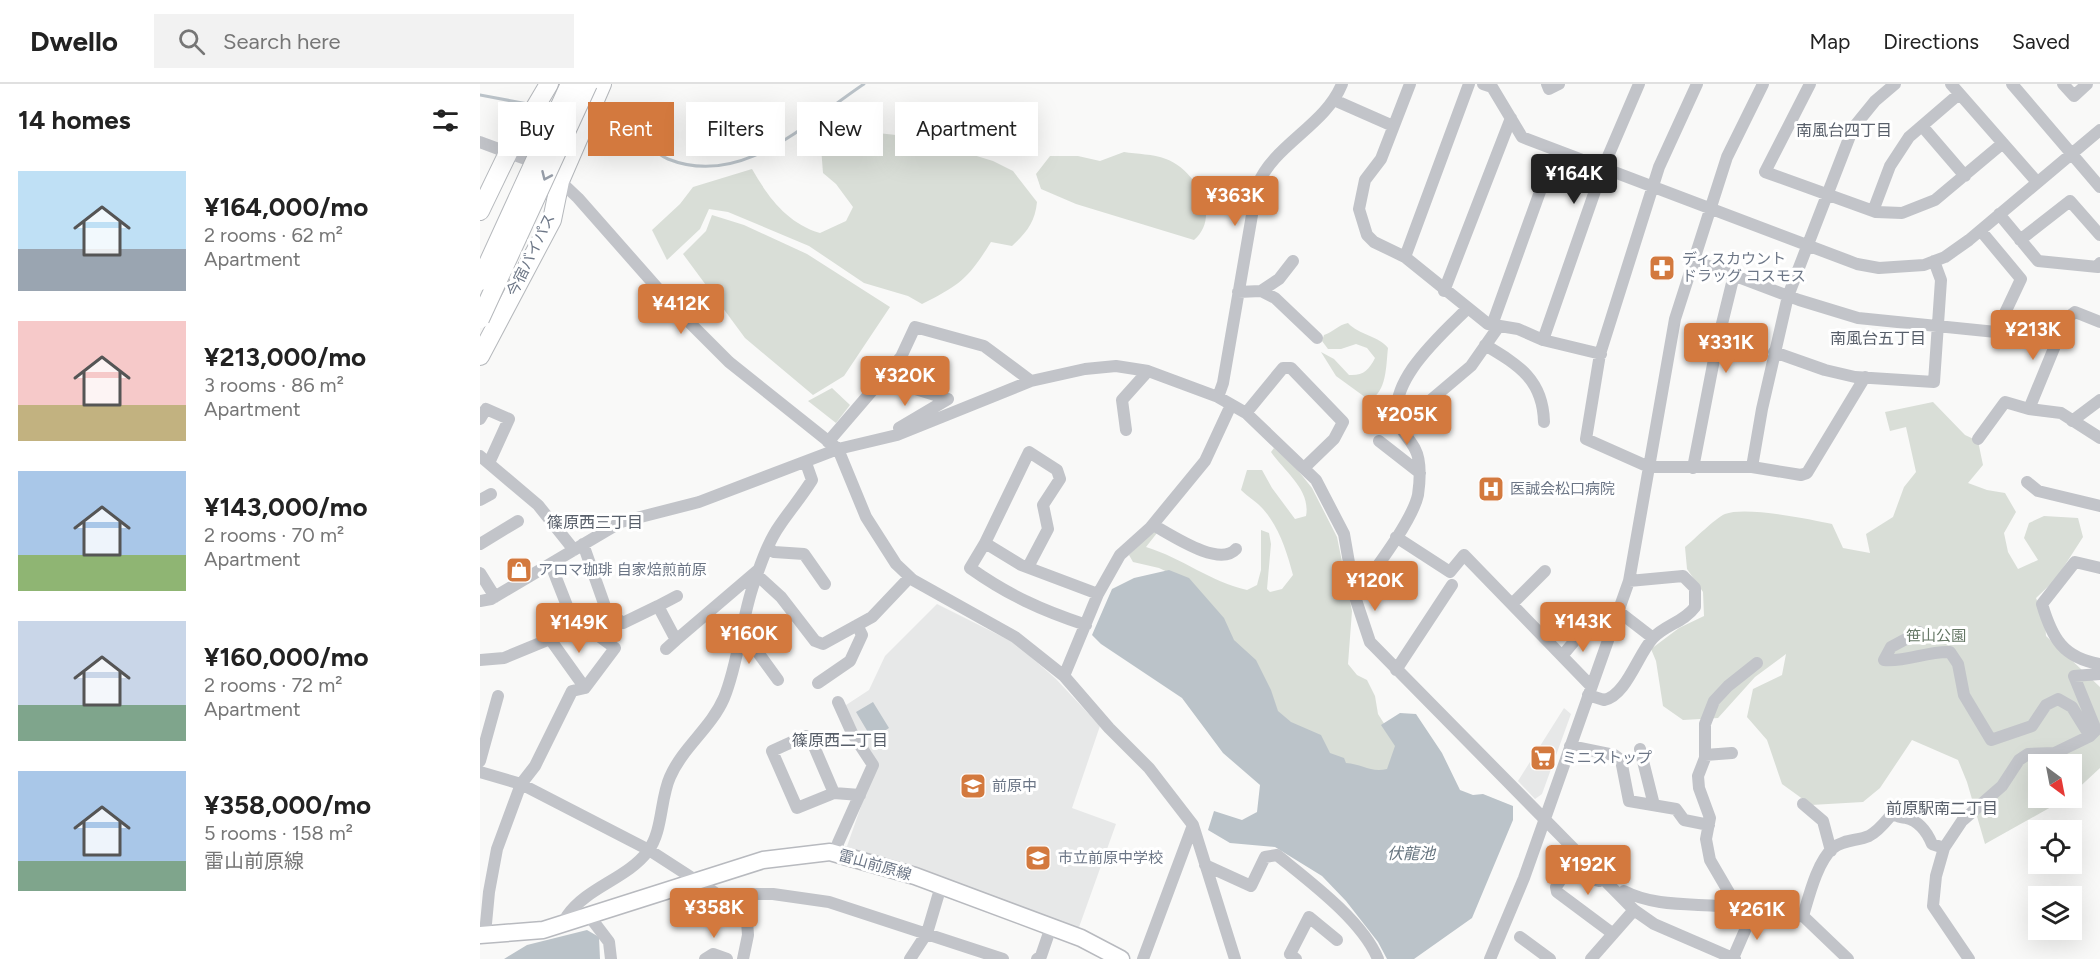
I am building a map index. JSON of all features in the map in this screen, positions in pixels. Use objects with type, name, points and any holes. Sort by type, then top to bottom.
[{"type":"highway","points":[[480,281],[570,84]]},
{"type":"highway","points":[[539,102],[547,87]]},
{"type":"highway","points":[[480,319],[595,88]]},
{"type":"highway","name":"今宿バイパス","points":[[480,356],[552,220],[560,181],[586,119],[595,88]]},
{"type":"highway","points":[[480,211],[507,156]]},
{"type":"main road","name":"雷山前原線","points":[[482,934],[543,930],[590,917],[763,860],[797,854],[837,854],[915,876],[1081,938],[1121,959]]},
{"type":"street","points":[[1218,397],[1223,383],[1257,186],[1262,174],[1277,156],[1334,100],[1341,84]]},
{"type":"street","points":[[1410,84],[1381,159],[1365,180],[1359,209],[1367,235],[1374,242],[1404,257],[1444,291],[1495,325],[1518,329],[1543,340],[1600,354]]},
{"type":"street","points":[[1404,257],[1469,84]]},
{"type":"street","points":[[1483,84],[1492,87],[1522,137],[1857,264],[1879,268],[1924,265],[1945,257],[1980,231],[2100,130]]},
{"type":"street","points":[[1547,84],[1549,89],[1559,84]]},
{"type":"street","points":[[1543,340],[1603,168],[1639,84]]},
{"type":"street","points":[[1697,84],[1652,187],[1600,354],[1586,439],[1649,467],[1752,467],[1801,475],[1807,473],[1865,377]]},
{"type":"street","points":[[1490,959],[1545,819],[1629,581],[1675,319],[1708,209],[1727,157],[1762,84]]},
{"type":"street","points":[[1810,84],[1765,172],[1873,211],[1902,213],[1935,200],[2003,143]]},
{"type":"street","points":[[1752,467],[1774,352],[1788,296],[1853,128],[1875,101],[1895,84]]},
{"type":"street","points":[[2012,84],[2100,187]]},
{"type":"street","points":[[2064,84],[2074,96],[2087,84]]},
{"type":"street","points":[[1873,211],[1890,166],[1909,137],[1955,89],[2037,182]]},
{"type":"street","points":[[1334,100],[1393,126]]},
{"type":"street","points":[[1444,291],[1511,118]]},
{"type":"street","points":[[1922,126],[1965,176]]},
{"type":"street","points":[[480,142],[498,149]]},
{"type":"street","points":[[1400,426],[1471,366],[1485,345],[1495,325],[1555,150]]},
{"type":"street","points":[[517,156],[528,160]]},
{"type":"street","points":[[560,181],[579,198],[675,308],[729,362],[833,446],[866,517],[896,564],[910,577],[1015,637],[1064,676],[1109,728],[1149,768],[1193,825],[1235,959]]},
{"type":"street","points":[[2020,240],[2070,201],[2100,235]]},
{"type":"street","points":[[1999,214],[2038,261],[2098,267],[2100,263]]},
{"type":"street","points":[[1693,260],[1788,296],[1858,318],[1996,332],[2020,279],[1980,231]]},
{"type":"street","points":[[1261,291],[1278,279],[1293,261]]},
{"type":"street","points":[[1774,352],[1826,370],[1865,377],[1934,382],[1941,280],[1934,261]]},
{"type":"street","points":[[1693,468],[1717,344],[1734,275]]},
{"type":"street","points":[[1238,292],[1261,291],[1283,303],[1317,338]]},
{"type":"street","points":[[1355,597],[1396,537],[1417,497],[1420,473],[1417,452],[1400,426],[1397,409],[1404,381],[1428,347],[1467,308]]},
{"type":"street","points":[[2029,409],[2066,319],[2075,312],[2100,322]]},
{"type":"street","points":[[833,446],[901,357],[915,327],[984,346],[1032,381]]},
{"type":"street","points":[[1485,345],[1526,373],[1543,402],[1544,422]]},
{"type":"street","points":[[480,601],[495,597],[551,566],[621,522],[699,502],[806,462],[833,446],[897,435],[1032,381],[1085,369],[1116,366],[1148,371],[1218,397],[1246,413],[1316,480],[1339,520],[1344,534],[1355,597],[1370,642],[1634,909],[1654,924],[1734,958],[1753,912]]},
{"type":"street","points":[[1246,413],[1283,368],[1285,366],[1291,368],[1343,422],[1334,440],[1304,468]]},
{"type":"street","points":[[1126,430],[1122,400],[1148,371]]},
{"type":"street","points":[[883,379],[948,399],[897,429],[897,435]]},
{"type":"street","points":[[2072,421],[2100,400]]},
{"type":"street","points":[[1978,440],[2005,402],[2029,409],[2061,413],[2100,438]]},
{"type":"street","points":[[1064,676],[1098,594],[1120,555],[1153,525],[1205,461],[1231,405]]},
{"type":"street","points":[[480,419],[486,408],[509,419],[484,459],[538,506],[579,547],[608,612],[623,623],[677,596]]},
{"type":"street","points":[[1379,441],[1420,473]]},
{"type":"street","points":[[1028,567],[1048,529],[1043,505],[1060,479],[1057,470],[1029,452],[985,543],[970,568],[1000,590],[1035,608],[1086,625]]},
{"type":"street","points":[[569,923],[567,916],[576,903],[614,879],[649,850],[670,775],[683,754],[705,730],[717,712],[744,629],[758,572],[768,548],[779,526],[812,480],[806,462]]},
{"type":"street","points":[[2027,482],[2038,491],[2100,506]]},
{"type":"street","points":[[480,544],[518,521]]},
{"type":"street","points":[[1153,525],[1206,552],[1221,555],[1236,549]]},
{"type":"street","points":[[1396,537],[1450,572],[1464,555],[1562,656],[1590,691],[1604,700],[1616,695],[1653,638],[1693,610],[1696,599],[1695,588],[1683,576],[1629,581]]},
{"type":"street","points":[[985,543],[1028,567],[1098,594]]},
{"type":"street","points":[[768,548],[774,552],[804,554],[825,584]]},
{"type":"street","points":[[2100,568],[2075,562],[2042,604],[2049,628],[2059,643],[2078,660],[2100,664]]},
{"type":"street","points":[[482,934],[484,891],[521,784],[536,766],[572,691],[585,687],[615,648],[570,616],[551,566]]},
{"type":"street","points":[[758,572],[788,605],[815,641],[823,644],[872,617],[910,577]]},
{"type":"street","points":[[666,649],[758,572]]},
{"type":"street","points":[[1512,604],[1545,572]]},
{"type":"street","points":[[480,573],[495,597]]},
{"type":"street","points":[[1396,670],[1452,585]]},
{"type":"street","points":[[658,606],[676,640]]},
{"type":"street","points":[[1618,611],[1653,638]]},
{"type":"street","points":[[480,660],[504,658],[584,625]]},
{"type":"street","points":[[818,682],[850,661],[862,635],[857,625]]},
{"type":"street","points":[[744,629],[779,675]]},
{"type":"street","points":[[1562,656],[1582,632]]},
{"type":"street","points":[[1919,632],[1891,647],[1884,660],[1903,660],[1925,653],[1950,652],[1958,664],[1964,695],[1991,740],[2032,726],[2046,705],[2058,699],[2072,706],[2090,736]]},
{"type":"street","points":[[550,639],[585,687]]},
{"type":"street","points":[[1738,908],[1710,860],[1706,839],[1710,818],[1699,788],[1698,777],[1705,755],[1705,724],[1714,701],[1728,686],[1757,663]]},
{"type":"street","points":[[1969,959],[1933,906],[1935,876],[1944,848],[1962,821],[2002,786],[2019,760],[2028,754],[2055,753],[2090,736],[2096,730],[2074,676],[2100,674]]},
{"type":"street","points":[[480,761],[498,696]]},
{"type":"street","points":[[837,854],[838,843],[873,765],[852,733],[838,702]]},
{"type":"street","points":[[834,793],[810,737],[805,736],[772,751],[797,808],[834,793],[860,795]]},
{"type":"street","points":[[1570,746],[1614,755],[1621,760],[1629,801],[1676,809],[1684,820],[1709,825]]},
{"type":"street","points":[[1640,749],[1654,805]]},
{"type":"street","points":[[1705,755],[1732,753]]},
{"type":"street","points":[[480,772],[521,784],[649,850],[717,894],[773,894],[829,902],[1003,959]]},
{"type":"street","points":[[1803,804],[1823,821],[1831,851]]},
{"type":"street","points":[[1803,916],[1824,860],[1831,851],[1846,841],[1868,837],[1893,813],[1898,818],[1906,818],[1926,830],[1932,844],[1944,848]]},
{"type":"street","points":[[1143,959],[1193,825]]},
{"type":"street","points":[[1205,865],[1251,886],[1265,857],[1277,855],[1307,879],[1358,929],[1378,959]]},
{"type":"street","points":[[1604,878],[1599,881],[1566,872],[1556,887],[1557,892],[1612,933]]},
{"type":"street","points":[[910,959],[927,933],[941,886]]},
{"type":"street","points":[[1620,895],[1623,891],[1655,902],[1738,908],[1792,918],[1803,916]]},
{"type":"street","points":[[1591,959],[1634,909]]},
{"type":"street","points":[[1803,916],[1848,959]]},
{"type":"street","points":[[590,917],[609,942],[610,959]]},
{"type":"street","points":[[1296,959],[1290,954],[1309,917],[1337,940]]},
{"type":"street","points":[[743,959],[748,935],[747,921]]},
{"type":"street","points":[[1037,959],[1041,956],[1051,927]]},
{"type":"street","points":[[1520,937],[1550,959]]},
{"type":"street","points":[[705,959],[713,954],[727,959]]},
{"type":"shaded area","name":"前原中","points":[[937,604],[1015,643],[1056,679],[1100,726],[1072,808],[1116,824],[1078,930],[846,849],[876,764],[843,707],[869,690],[885,656]]},
{"type":"shaded area","points":[[1564,708],[1571,714],[1542,794],[1535,799],[1518,781]]},
{"type":"green space","points":[[883,134],[895,135],[895,156],[977,156],[1013,171],[1037,202],[1036,209],[1026,231],[1012,246],[991,242],[976,265],[962,280],[922,304],[908,296],[864,283],[809,246],[728,212],[709,209],[700,229],[667,260],[652,230],[680,204],[693,187],[752,169],[772,199],[788,216],[808,229],[820,233],[846,221],[853,207],[836,184],[823,173],[822,156],[883,156]]},
{"type":"green space","points":[[1124,152],[1166,159],[1176,164],[1195,182],[1205,206],[1206,218],[1202,230],[1194,240],[1076,204],[1041,189],[1036,174],[1050,156],[1078,156],[1100,161]]},
{"type":"green space","points":[[712,215],[744,225],[807,254],[890,307],[844,376],[813,395],[745,338],[683,254],[706,231]]},
{"type":"green space","points":[[1348,323],[1388,348],[1382,385],[1375,396],[1369,400],[1336,376],[1321,352],[1334,359],[1349,375],[1362,373],[1368,369],[1375,358],[1367,348],[1356,344],[1341,349],[1328,349],[1322,341],[1324,335]]},
{"type":"green space","points":[[832,388],[850,405],[836,423],[808,401]]},
{"type":"green space","name":"笹山公園","points":[[1933,402],[1965,435],[1978,441],[1983,465],[1968,483],[1987,490],[2005,493],[2016,512],[2004,533],[2008,552],[2018,569],[2038,560],[2024,538],[2029,523],[2044,516],[2078,518],[2083,537],[2056,579],[2036,598],[2045,621],[2046,636],[2100,687],[2100,768],[2082,785],[2082,754],[2028,754],[2028,808],[2049,808],[1985,844],[1967,782],[1958,760],[1912,740],[1880,788],[1863,802],[1811,805],[1782,784],[1767,740],[1747,717],[1753,689],[1782,675],[1786,654],[1755,677],[1718,718],[1683,720],[1663,706],[1656,661],[1651,649],[1679,628],[1704,616],[1703,592],[1687,569],[1685,547],[1725,514],[1747,511],[1832,524],[1843,548],[1870,553],[1866,534],[1893,517],[1904,487],[1916,472],[1906,427],[1890,431],[1885,412]]},
{"type":"green space","points":[[1274,448],[1296,468],[1312,488],[1337,537],[1352,611],[1348,664],[1357,675],[1367,680],[1375,696],[1378,714],[1397,744],[1389,771],[1378,775],[1341,764],[1276,716],[1182,579],[1159,568],[1133,562],[1129,555],[1153,530],[1157,533],[1146,547],[1221,581],[1247,590],[1257,585],[1261,570],[1261,530],[1269,533],[1271,544],[1267,589],[1270,592],[1282,589],[1293,575],[1282,540],[1263,509],[1241,490],[1247,470],[1262,470],[1295,519],[1306,516],[1305,498],[1296,482],[1271,452]]},
{"type":"water","name":"伏龍池","points":[[1169,570],[1189,578],[1224,618],[1234,640],[1256,660],[1271,690],[1278,711],[1291,722],[1321,735],[1330,753],[1344,758],[1346,763],[1376,770],[1387,769],[1395,746],[1381,725],[1400,713],[1416,714],[1442,753],[1460,790],[1473,795],[1483,794],[1513,806],[1513,820],[1472,918],[1414,959],[1387,959],[1378,942],[1346,901],[1322,876],[1275,847],[1230,843],[1208,830],[1214,811],[1242,820],[1257,812],[1260,785],[1223,753],[1182,698],[1101,644],[1092,635],[1112,589],[1134,578]]},
{"type":"water","points":[[873,702],[889,728],[872,739],[856,712]]},
{"type":"water","points":[[587,930],[599,937],[600,959],[504,959],[527,945]]},
{"type":"waterway","points":[[662,156],[695,166],[722,165],[748,158],[773,147],[797,132],[864,84]]},
{"type":"waterway","points":[[480,95],[517,102]]},
{"type":"place","name":"ディスカウント ドラッグ コスモス","points":[[1662,268]]},
{"type":"place","name":"医誠会松口病院","points":[[1491,489]]},
{"type":"place","name":"アロマ珈琲 自家焙煎前原","points":[[519,570]]},
{"type":"place","name":"ミニストップ","points":[[1543,758]]},
{"type":"place","name":"前原中","points":[[973,786]]},
{"type":"place","name":"市立前原中学校","points":[[1038,858]]},
{"type":"district","name":"南風台四丁目","points":[[1844,130]]},
{"type":"district","name":"南風台五丁目","points":[[1878,338]]},
{"type":"district","name":"篠原西三丁目","points":[[595,522]]},
{"type":"district","name":"篠原西二丁目","points":[[840,740]]},
{"type":"district","name":"前原駅南二丁目","points":[[1942,808]]}]
